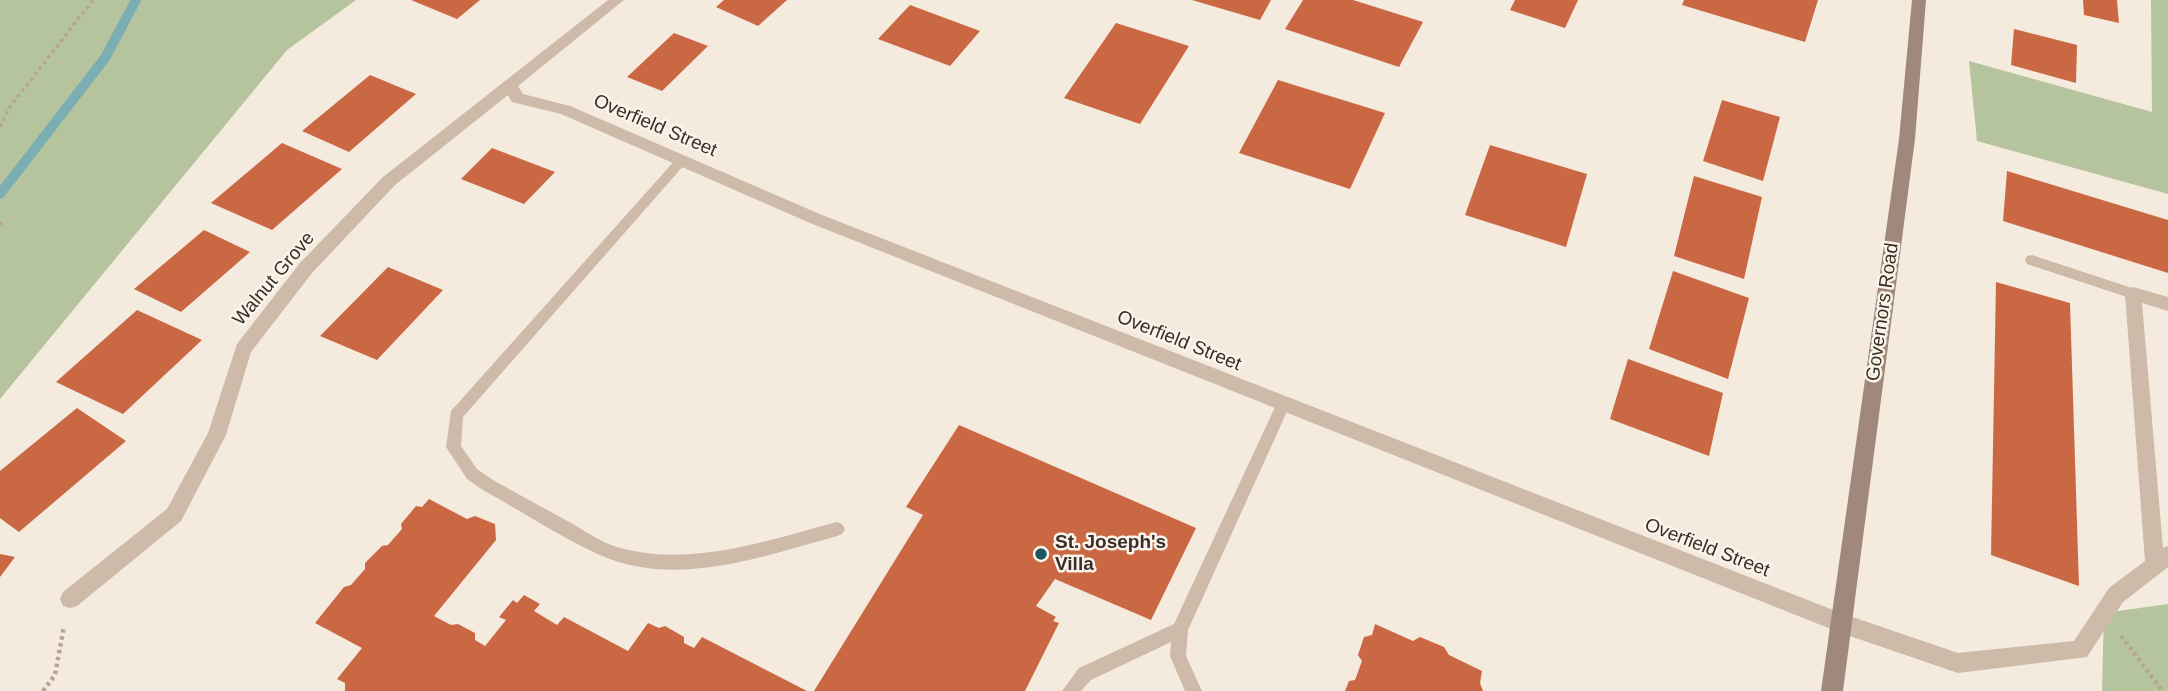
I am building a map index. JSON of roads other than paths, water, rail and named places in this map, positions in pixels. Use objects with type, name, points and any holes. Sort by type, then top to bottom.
[{"type":"main road","name":"Governors Road","points":[[1832,691],[1907,139],[1919,0]]},
{"type":"street","name":"Walnut Grove","points":[[70,599],[174,515],[216,435],[243,349],[306,268],[390,181],[617,0]]},
{"type":"street","name":"Overfield Street","points":[[511,86],[517,98],[565,110],[816,219],[1840,623]]},
{"type":"street","points":[[1840,623],[1958,663],[2080,650],[2116,595],[2162,560],[2133,294],[2168,304]]},
{"type":"lane","points":[[681,161],[456,415],[453,447],[472,474],[488,485],[605,550],[624,557],[656,561],[723,559],[837,529]]},
{"type":"lane","points":[[2032,260],[2133,294]]},
{"type":"lane","points":[[1194,691],[1178,656],[1180,630],[1283,405]]},
{"type":"lane","points":[[1070,691],[1085,674],[1180,630]]},
{"type":"waterway","points":[[0,194],[105,58],[136,0]]},
{"type":"place","name":"St. Joseph's Villa","points":[[1041,554]]}]
